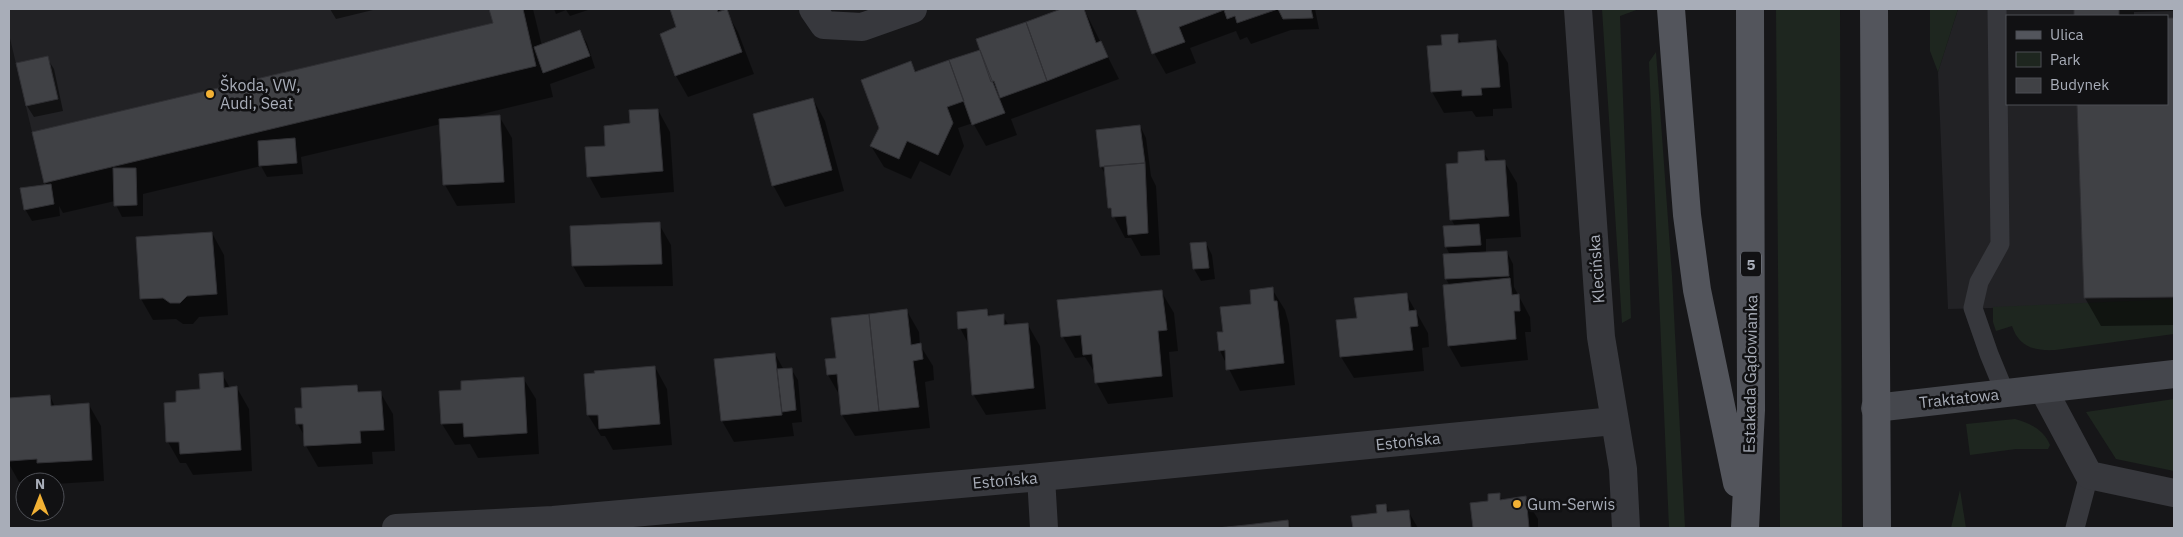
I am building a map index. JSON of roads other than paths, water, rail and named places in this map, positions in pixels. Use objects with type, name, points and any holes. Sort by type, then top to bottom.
[{"type":"main road","points":[[1671,9],[1687,215],[1698,290],[1745,523]]},
{"type":"main road","name":"Estakada Gądowianka","points":[[1745,523],[1751,410],[1750,9]]},
{"type":"main road","points":[[1874,9],[1877,528]]},
{"type":"main road","name":"Traktatowa","points":[[1876,408],[2174,374]]},
{"type":"street","points":[[812,9],[824,25],[862,27],[913,9]]},
{"type":"street","name":"Klecińska","points":[[1578,9],[1601,337],[1623,469],[1626,528]]},
{"type":"street","points":[[2043,389],[2089,475],[2174,493]]},
{"type":"street","name":"Estońska","points":[[396,528],[492,525],[553,520],[1041,477],[1614,422]]},
{"type":"street","points":[[1041,477],[1044,528]]},
{"type":"lane","points":[[1996,9],[2000,244],[1979,282],[1973,308],[2005,393]]},
{"type":"lane","points":[[2075,528],[2089,475]]},
{"type":"place","name":"Škoda, VW, Audi, Seat","points":[[210,94]]},
{"type":"place","name":"Gum-Serwis","points":[[1517,504]]}]
